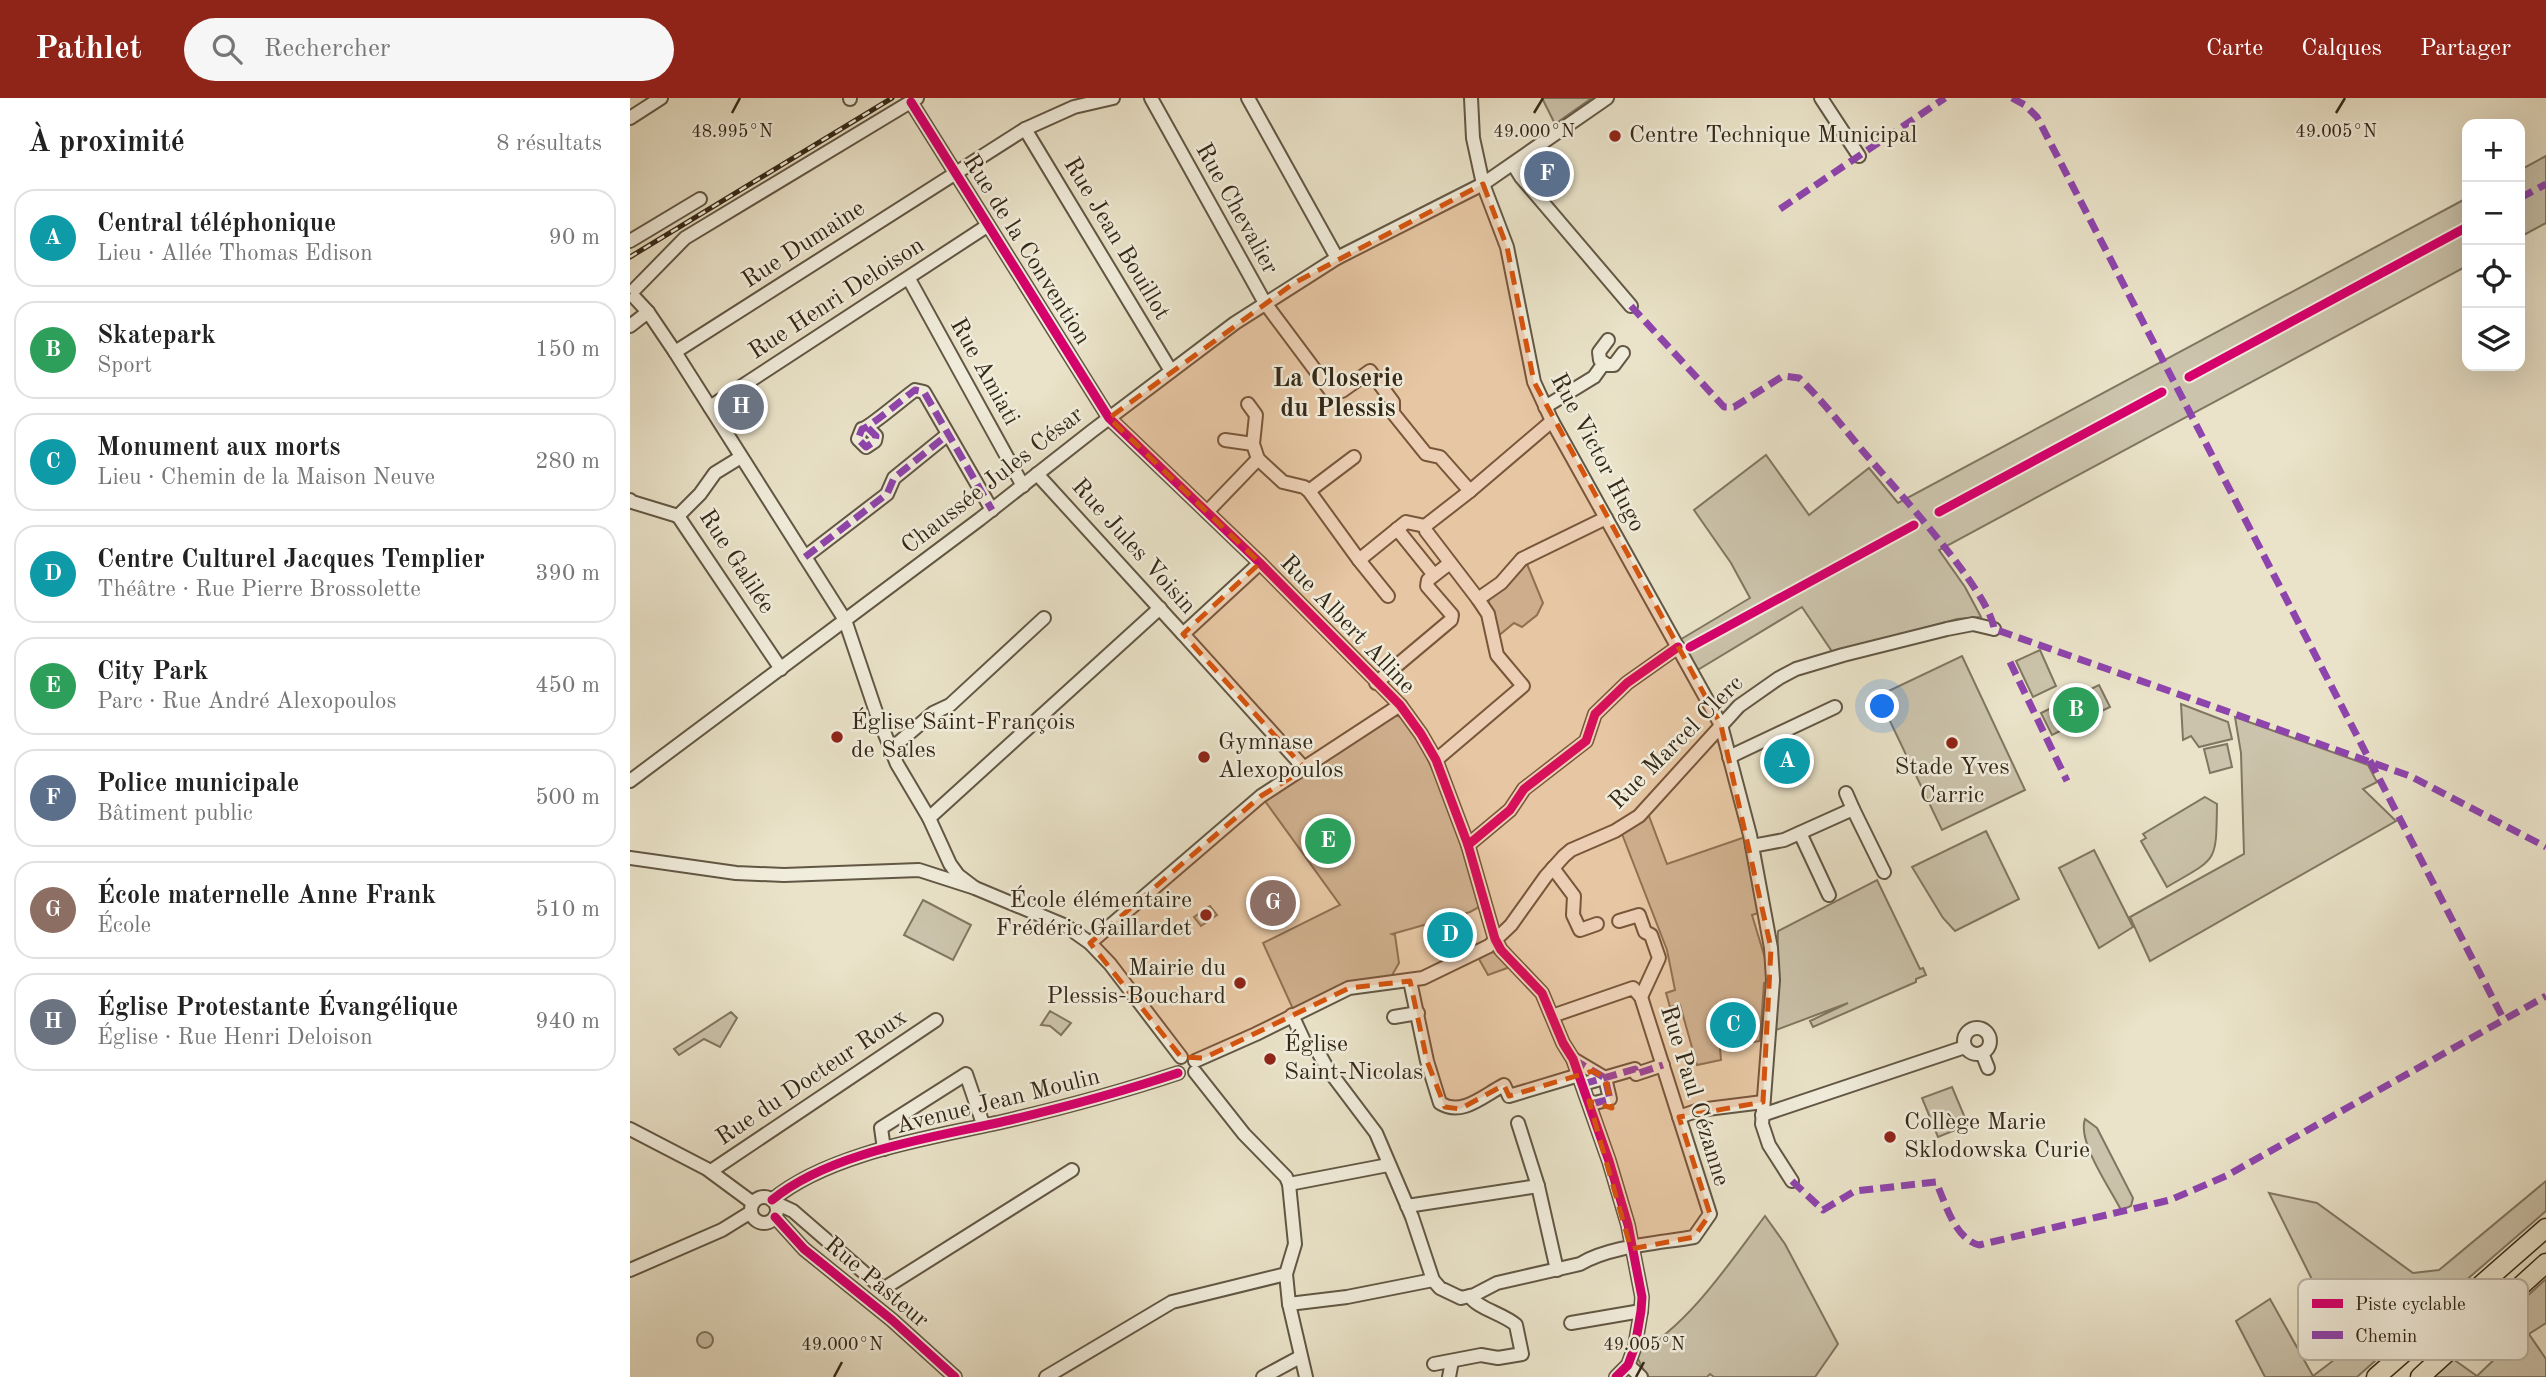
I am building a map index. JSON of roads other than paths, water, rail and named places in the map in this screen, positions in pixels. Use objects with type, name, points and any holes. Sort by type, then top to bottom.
[{"type":"highway","points":[[2488,1279],[2546,1228]]},
{"type":"highway","points":[[2528,1279],[2546,1263]]},
{"type":"highway","points":[[2376,1377],[2395,1360]]},
{"type":"highway","points":[[2420,1377],[2439,1360]]},
{"type":"street","points":[[630,118],[661,98]]},
{"type":"street","name":"Rue Dumaine","points":[[676,352],[1025,129],[1074,107],[1113,98]]},
{"type":"street","name":"Rue Chevalier","points":[[1151,98],[1265,303],[1330,390],[1342,391],[1370,371],[1393,402],[1393,413],[1426,454],[1440,457],[1470,491]]},
{"type":"street","points":[[1248,98],[1337,258]]},
{"type":"street","name":"Rue Victor Hugo","points":[[1471,98],[1474,138],[1483,184],[1507,247],[1534,382],[1552,421],[1721,724],[1752,846],[1771,948],[1773,980],[1762,1109]]},
{"type":"street","name":"Chaussée Jules César","points":[[631,777],[781,669],[1171,371],[1265,303],[1337,258],[1483,184],[1607,98]]},
{"type":"street","points":[[1822,98],[1859,156]]},
{"type":"street","points":[[914,100],[685,238],[632,294],[676,352],[845,620],[897,764],[929,818],[950,864],[958,875],[975,887]]},
{"type":"street","name":"Rue de la Convention","points":[[914,100],[987,226],[1109,418]]},
{"type":"street","name":"Rue Jean Bouillot","points":[[1025,129],[1171,371]]},
{"type":"street","points":[[1513,164],[1521,177],[1631,306]]},
{"type":"street","points":[[630,241],[700,199]]},
{"type":"street","name":"Rue Henri Deloison","points":[[710,407],[987,226]]},
{"type":"street","name":"Rue Amiati","points":[[909,279],[1023,486]]},
{"type":"street","points":[[630,326],[648,312]]},
{"type":"street","points":[[1608,340],[1599,352],[1600,360],[1614,365],[1623,353]]},
{"type":"street","points":[[1545,407],[1594,377],[1604,363]]},
{"type":"street","points":[[868,428],[879,416],[915,390],[924,392],[992,510]]},
{"type":"street","points":[[1248,404],[1256,415],[1253,444],[1258,459],[1283,482],[1310,491],[1388,596]]},
{"type":"street","name":"Rue Albert Alline","points":[[1109,418],[1260,563],[1400,705],[1436,760],[1468,845],[1495,939],[1501,950],[1542,993],[1581,1079],[1617,1186],[1628,1225],[1642,1297],[1635,1346],[1628,1365]]},
{"type":"street","points":[[1426,529],[1552,421]]},
{"type":"street","points":[[805,557],[887,494],[894,478],[947,435]]},
{"type":"street","points":[[1225,440],[1253,444]]},
{"type":"street","name":"Rue Galilée","points":[[741,457],[710,478],[700,494],[678,516],[781,669]]},
{"type":"street","points":[[1310,491],[1354,457]]},
{"type":"street","points":[[1207,512],[1258,459]]},
{"type":"street","name":"Rue Jules Voisin","points":[[1037,474],[1184,634],[1260,563]]},
{"type":"street","points":[[630,499],[632,502],[678,516]]},
{"type":"street","points":[[1478,599],[1501,583],[1522,559],[1606,518]]},
{"type":"street","points":[[1359,560],[1406,522],[1426,529],[1488,614],[1497,655],[1523,686],[1436,760]]},
{"type":"street","points":[[1397,529],[1434,575]]},
{"type":"street","points":[[1376,683],[1453,618],[1427,586],[1428,580],[1450,563]]},
{"type":"street","points":[[929,818],[1160,608]]},
{"type":"street","points":[[891,749],[933,713],[950,705],[1044,618]]},
{"type":"street","name":"Rue Marcel Clerc","points":[[1195,1066],[1349,988],[1423,978],[1489,946],[1511,925],[1553,868],[1571,850],[1615,831],[1645,811],[1739,706],[1779,678],[1797,669],[1843,655],[1973,624],[1994,629]]},
{"type":"street","points":[[1184,634],[1304,769]]},
{"type":"street","points":[[1468,845],[1510,810],[1524,789],[1586,741],[1595,714],[1627,682],[1678,647]]},
{"type":"street","points":[[1090,943],[1261,796],[1400,705]]},
{"type":"street","points":[[1730,757],[1828,705]]},
{"type":"street","points":[[1846,793],[1884,872]]},
{"type":"street","points":[[1752,846],[1784,840],[1853,809]]},
{"type":"street","points":[[1800,833],[1829,895]]},
{"type":"street","points":[[630,858],[736,873],[784,876],[919,870],[944,862],[947,854]]},
{"type":"street","points":[[1553,868],[1574,896],[1573,915],[1580,930],[1597,924]]},
{"type":"street","points":[[919,870],[975,887],[1066,926],[1090,943],[1110,964],[1181,1057]]},
{"type":"street","points":[[1619,922],[1639,915],[1645,932],[1651,935],[1659,958],[1642,997]]},
{"type":"street","points":[[1410,981],[1427,1061],[1440,1103],[1445,1107],[1460,1110],[1504,1085],[1509,1096],[1581,1079],[1605,1078],[1635,1069],[1636,1074],[1663,1065]]},
{"type":"street","name":"Rue Paul Cézanne","points":[[1552,1016],[1633,988],[1642,997],[1710,1214],[1694,1237],[1631,1248]]},
{"type":"street","points":[[1394,1017],[1418,1013]]},
{"type":"street","points":[[1292,1016],[1306,1043],[1317,1050],[1327,1068],[1376,1133],[1407,1206],[1433,1280],[1440,1289],[1454,1296],[1470,1296],[1497,1283],[1580,1264],[1631,1248]]},
{"type":"street","name":"Rue du Docteur Roux","points":[[711,1171],[936,1020]]},
{"type":"street","points":[[1978,1028],[1989,1037],[1988,1046],[1982,1053],[1973,1054],[1965,1047],[1964,1041],[1968,1032],[1978,1028]]},
{"type":"street","points":[[1679,1117],[1699,1110],[1762,1109],[1965,1047]]},
{"type":"street","points":[[1982,1053],[1988,1068]]},
{"type":"street","points":[[1195,1066],[1189,1076],[1178,1073],[1176,1064],[1181,1057],[1189,1056],[1244,1134],[1289,1184],[1294,1244],[1286,1274],[1289,1304],[1306,1377]]},
{"type":"street","points":[[1573,1059],[1605,1078],[1610,1099],[1595,1103],[1589,1101]]},
{"type":"street","name":"Avenue Jean Moulin","points":[[630,1270],[766,1211],[827,1169],[884,1149],[1118,1093],[1178,1073]]},
{"type":"street","points":[[884,1149],[881,1128],[966,1074],[983,1125]]},
{"type":"street","points":[[1762,1109],[1769,1145],[1792,1181]]},
{"type":"street","points":[[1518,1123],[1538,1186],[1557,1270]]},
{"type":"street","name":"Rue Pasteur","points":[[630,1129],[711,1171],[766,1211],[804,1249],[955,1377]]},
{"type":"street","points":[[1289,1184],[1388,1165]]},
{"type":"street","points":[[766,1211],[793,1211],[883,1289],[1072,1170]]},
{"type":"street","points":[[1407,1206],[1538,1186]]},
{"type":"street","points":[[1046,1377],[1172,1302],[1286,1274]]},
{"type":"street","points":[[1289,1304],[1347,1297],[1433,1280]]},
{"type":"street","points":[[1434,1364],[1482,1355],[1498,1359],[1522,1359],[1516,1325],[1496,1311],[1474,1303],[1470,1296]]},
{"type":"street","points":[[1571,1323],[1642,1311]]},
{"type":"street","points":[[1262,1377],[1300,1357]]},
{"type":"street","points":[[1449,1377],[1452,1361]]},
{"type":"street","points":[[1616,1377],[1628,1365],[1641,1377]]},
{"type":"railway","points":[[630,257],[892,98]]},
{"type":"place","name":"Centre Technique Municipal","points":[[1615,136]]},
{"type":"place","name":"Police municipale","points":[[1547,174]]},
{"type":"place","name":"Église Protestante Évangélique","points":[[741,407]]},
{"type":"place","name":"Skatepark","points":[[2076,710]]},
{"type":"place","name":"Église Saint-François de Sales","points":[[837,737]]},
{"type":"place","name":"Stade Yves Carric","points":[[1952,743]]},
{"type":"place","name":"Gymnase Alexopoulos","points":[[1204,757]]},
{"type":"place","name":"Central téléphonique","points":[[1787,761]]},
{"type":"place","name":"City Park","points":[[1328,841]]},
{"type":"place","name":"École maternelle Anne Frank","points":[[1273,903]]},
{"type":"place","name":"École élémentaire Frédéric Gaillardet","points":[[1206,915]]},
{"type":"place","name":"Centre Culturel Jacques Templier","points":[[1450,935]]},
{"type":"place","name":"Mairie du Plessis-Bouchard","points":[[1240,983]]},
{"type":"place","name":"Monument aux morts","points":[[1733,1025]]},
{"type":"place","name":"Église Saint-Nicolas","points":[[1270,1059]]},
{"type":"place","name":"Collège Marie Sklodowska Curie","points":[[1890,1137]]},
{"type":"district","name":"La Closerie du Plessis","points":[[1338,394]]}]
